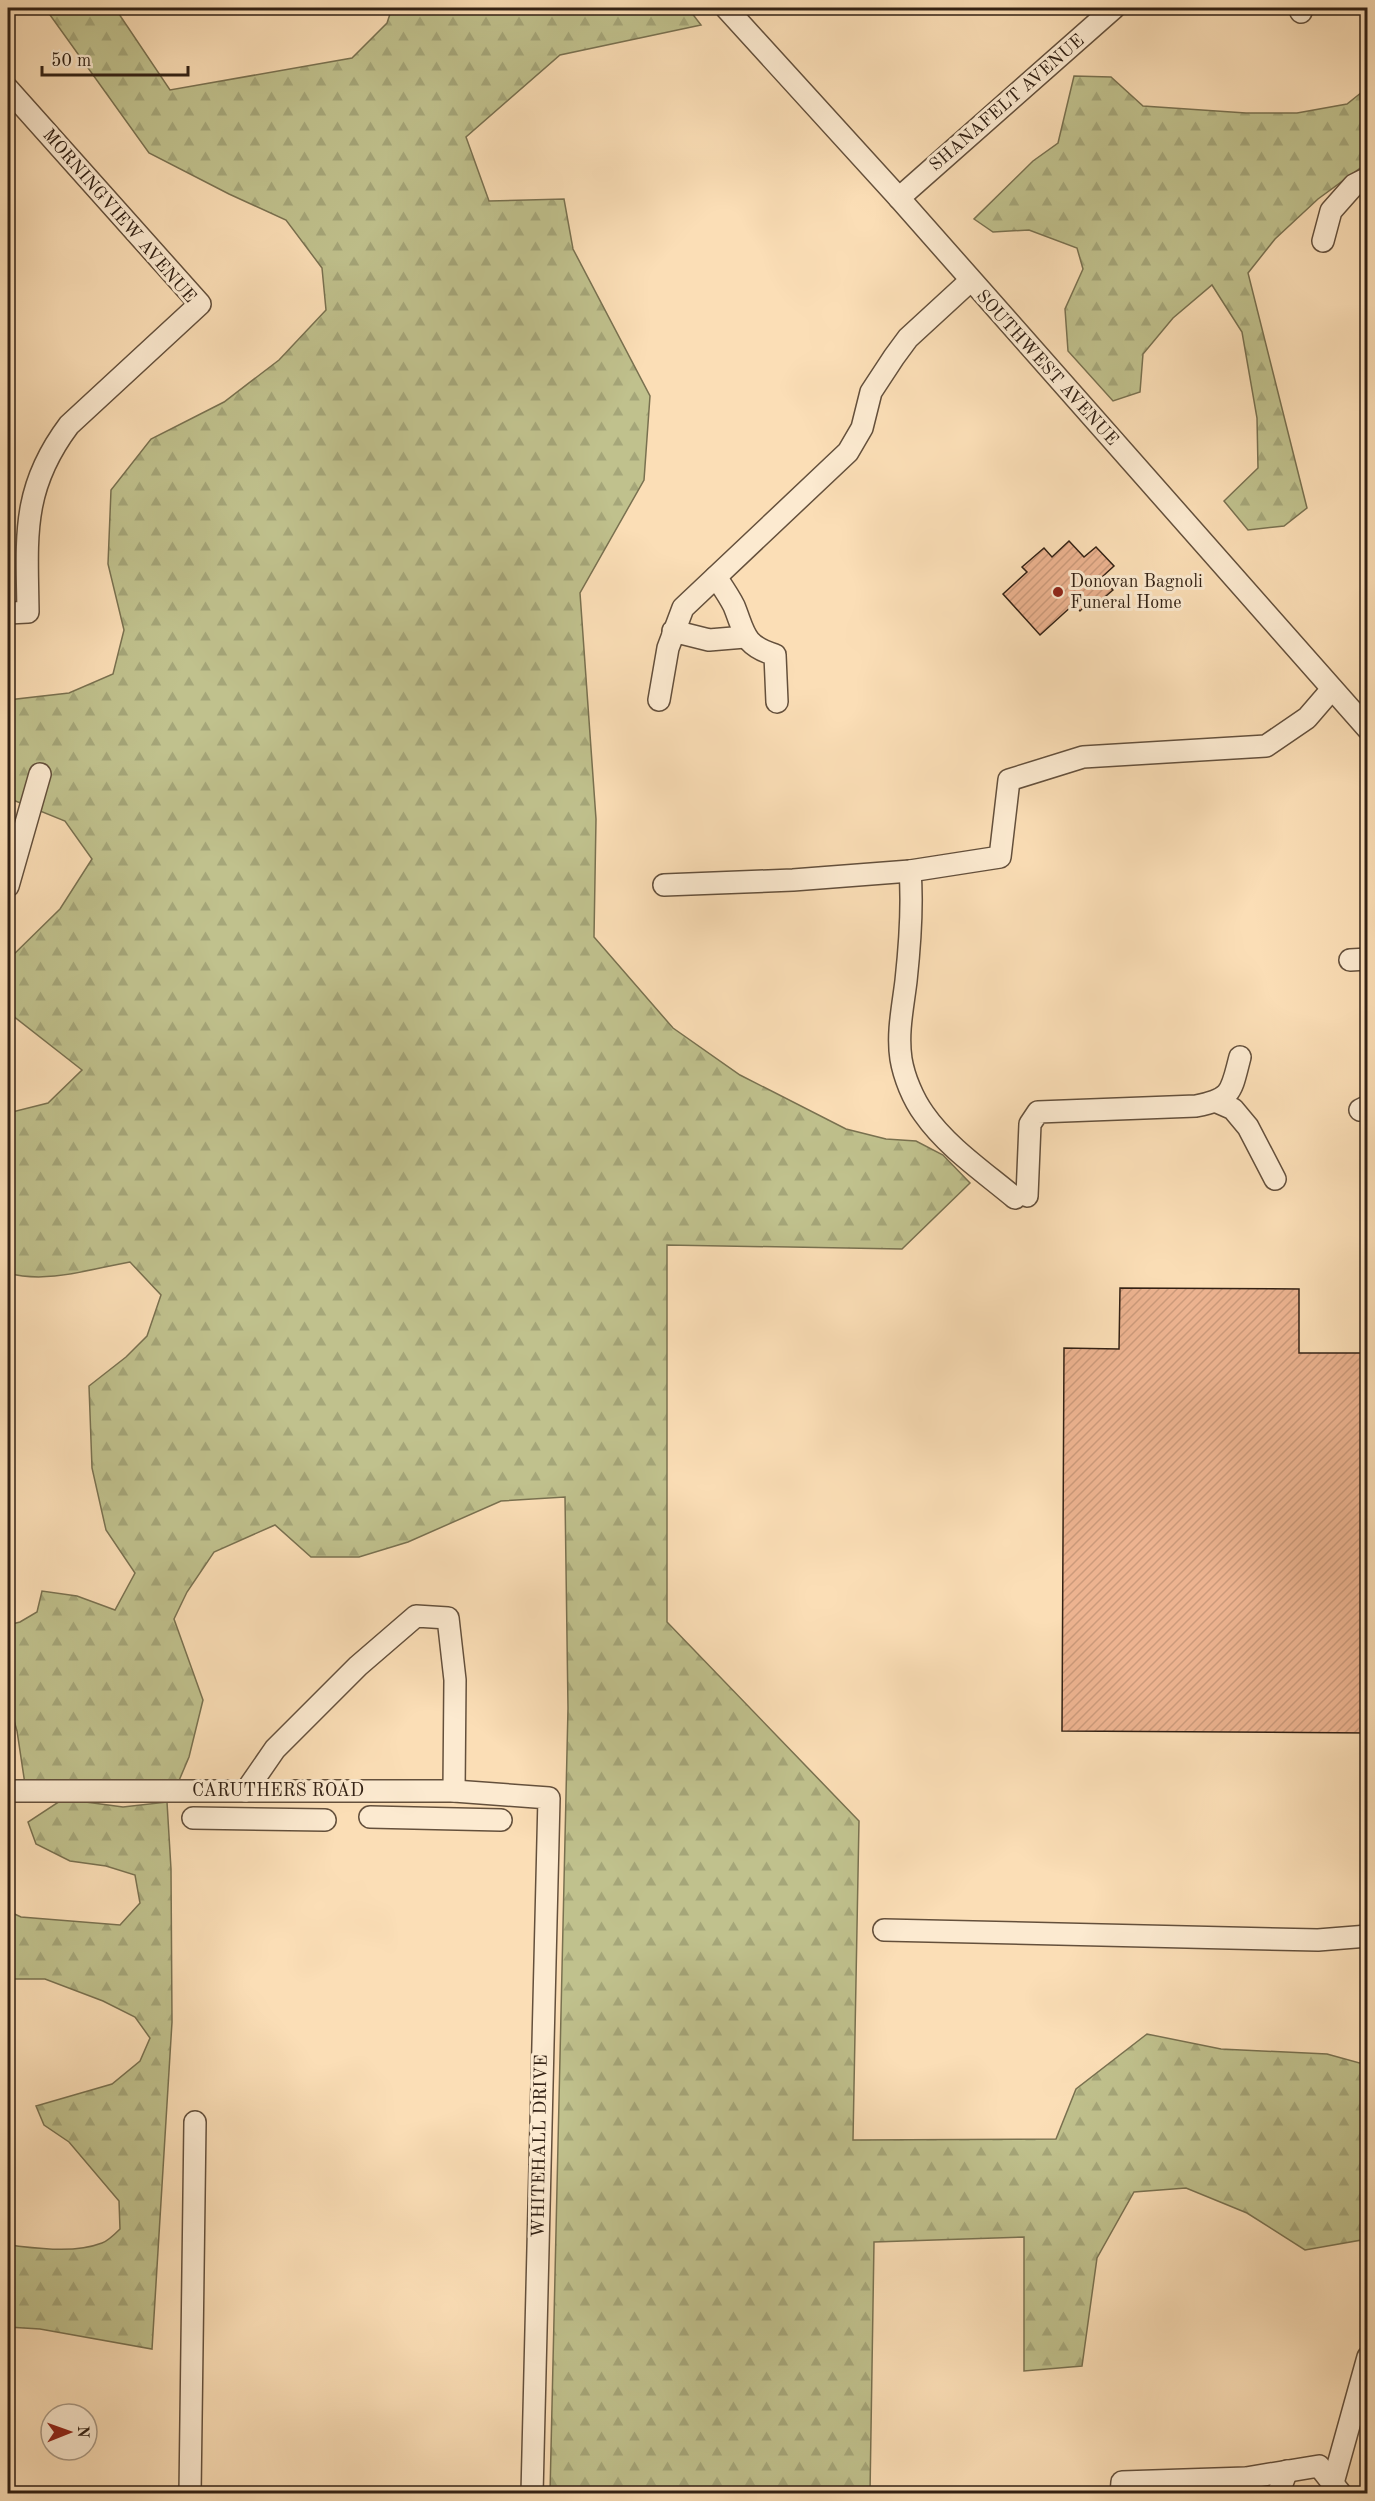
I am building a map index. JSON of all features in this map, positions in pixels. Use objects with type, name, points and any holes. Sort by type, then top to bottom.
[{"type":"street","name":"SOUTHWEST AVENUE","points":[[727,8],[899,198],[1368,729]]},
{"type":"street","name":"SHANAFELT AVENUE","points":[[899,198],[1114,8]]},
{"type":"street","name":"MORNINGVIEW AVENUE","points":[[8,89],[200,304],[69,425],[48,456],[29,511],[18,613]]},
{"type":"street","points":[[1323,241],[1331,211],[1354,185],[1368,178]]},
{"type":"street","points":[[659,700],[673,631],[683,608],[848,452],[862,428],[871,392],[894,357],[908,338],[970,281]]},
{"type":"street","points":[[716,577],[733,604],[745,637],[764,651],[775,655],[777,702]]},
{"type":"street","points":[[673,631],[709,640],[745,637]]},
{"type":"street","points":[[664,885],[793,880],[910,871],[1000,857],[1009,780],[1083,757],[1266,747],[1307,718],[1332,689]]},
{"type":"street","points":[[8,886],[40,774]]},
{"type":"street","points":[[910,871],[911,929],[900,1026],[901,1059],[908,1084],[924,1114],[951,1144],[1021,1197],[1030,1124],[1038,1112],[1196,1106],[1217,1102],[1231,1090],[1240,1056]]},
{"type":"street","points":[[1217,1102],[1233,1110],[1248,1127],[1275,1179]]},
{"type":"street","points":[[252,1819],[250,1791],[275,1749],[358,1666],[416,1616],[448,1618],[455,1680],[454,1791]]},
{"type":"street","name":"CARUTHERS ROAD","points":[[8,1791],[454,1791],[549,1798]]},
{"type":"street","points":[[430,1791],[431,1818]]},
{"type":"street","name":"WHITEHALL DRIVE","points":[[532,2493],[549,1798]]},
{"type":"street","points":[[370,1817],[501,1820]]},
{"type":"street","points":[[193,1818],[325,1820]]},
{"type":"street","points":[[884,1930],[1318,1940],[1368,1936]]},
{"type":"street","points":[[190,2493],[195,2122]]},
{"type":"street","points":[[1337,2488],[1368,2357]]},
{"type":"street","points":[[1121,2493],[1122,2482],[1246,2478],[1318,2466],[1337,2488]]},
{"type":"street","points":[[1278,2493],[1287,2471]]},
{"type":"green space","points":[[45,8],[115,8],[170,90],[352,58],[387,23],[392,8],[688,8],[701,25],[560,55],[466,137],[489,201],[564,199],[573,249],[650,396],[644,480],[580,593],[596,819],[594,937],[673,1028],[740,1075],[846,1129],[886,1139],[916,1141],[943,1155],[970,1183],[902,1249],[667,1245],[667,1622],[859,1821],[853,2140],[1056,2139],[1076,2089],[1147,2034],[1221,2049],[1327,2054],[1367,2065],[1367,2239],[1305,2250],[1247,2213],[1186,2188],[1134,2192],[1097,2258],[1082,2366],[1024,2371],[1024,2237],[874,2242],[870,2493],[550,2493],[568,1708],[565,1497],[501,1501],[408,1542],[359,1557],[311,1557],[275,1525],[214,1552],[187,1592],[174,1619],[203,1700],[189,1757],[175,1790],[26,1791],[17,1731],[8,1700],[8,1625],[20,1622],[37,1612],[42,1591],[77,1596],[115,1610],[135,1573],[106,1530],[92,1468],[89,1386],[126,1357],[147,1336],[161,1295],[130,1262],[53,1276],[23,1276],[8,1273],[8,1113],[48,1103],[82,1070],[8,1012],[8,960],[60,909],[92,859],[65,821],[8,798],[8,700],[69,693],[113,674],[124,630],[108,564],[111,490],[151,439],[224,402],[279,360],[326,310],[322,268],[286,220],[149,153]]},
{"type":"green space","points":[[1074,76],[1111,77],[1143,106],[1246,113],[1297,113],[1347,104],[1367,88],[1367,163],[1318,199],[1275,239],[1248,273],[1307,508],[1284,526],[1248,530],[1224,501],[1258,468],[1257,418],[1242,332],[1212,285],[1173,318],[1143,354],[1140,392],[1113,401],[1068,351],[1065,309],[1083,269],[1077,248],[1029,230],[993,232],[974,219],[1033,161],[1058,143]]},
{"type":"green space","points":[[63,1799],[123,1807],[167,1802],[171,1869],[172,2022],[152,2349],[40,2329],[8,2327],[8,2245],[55,2249],[79,2248],[104,2242],[120,2229],[119,2201],[69,2142],[44,2125],[36,2106],[112,2084],[140,2061],[150,2038],[135,2017],[103,2001],[45,1979],[8,1979],[8,1911],[21,1917],[120,1925],[140,1903],[135,1875],[106,1866],[70,1861],[36,1844],[28,1822]]},
{"type":"building","name":"Donovan Bagnoli Funeral Home","points":[[1069,541],[1084,557],[1096,547],[1114,566],[1102,577],[1113,590],[1099,602],[1094,597],[1080,611],[1074,604],[1040,635],[1003,594],[1027,572],[1022,567],[1044,548],[1052,557]]},
{"type":"building","points":[[1120,1288],[1299,1289],[1299,1353],[1368,1353],[1368,1733],[1062,1731],[1064,1348],[1119,1349]]},
{"type":"place","name":"Donovan Bagnoli Funeral Home","points":[[1058,592]]}]
